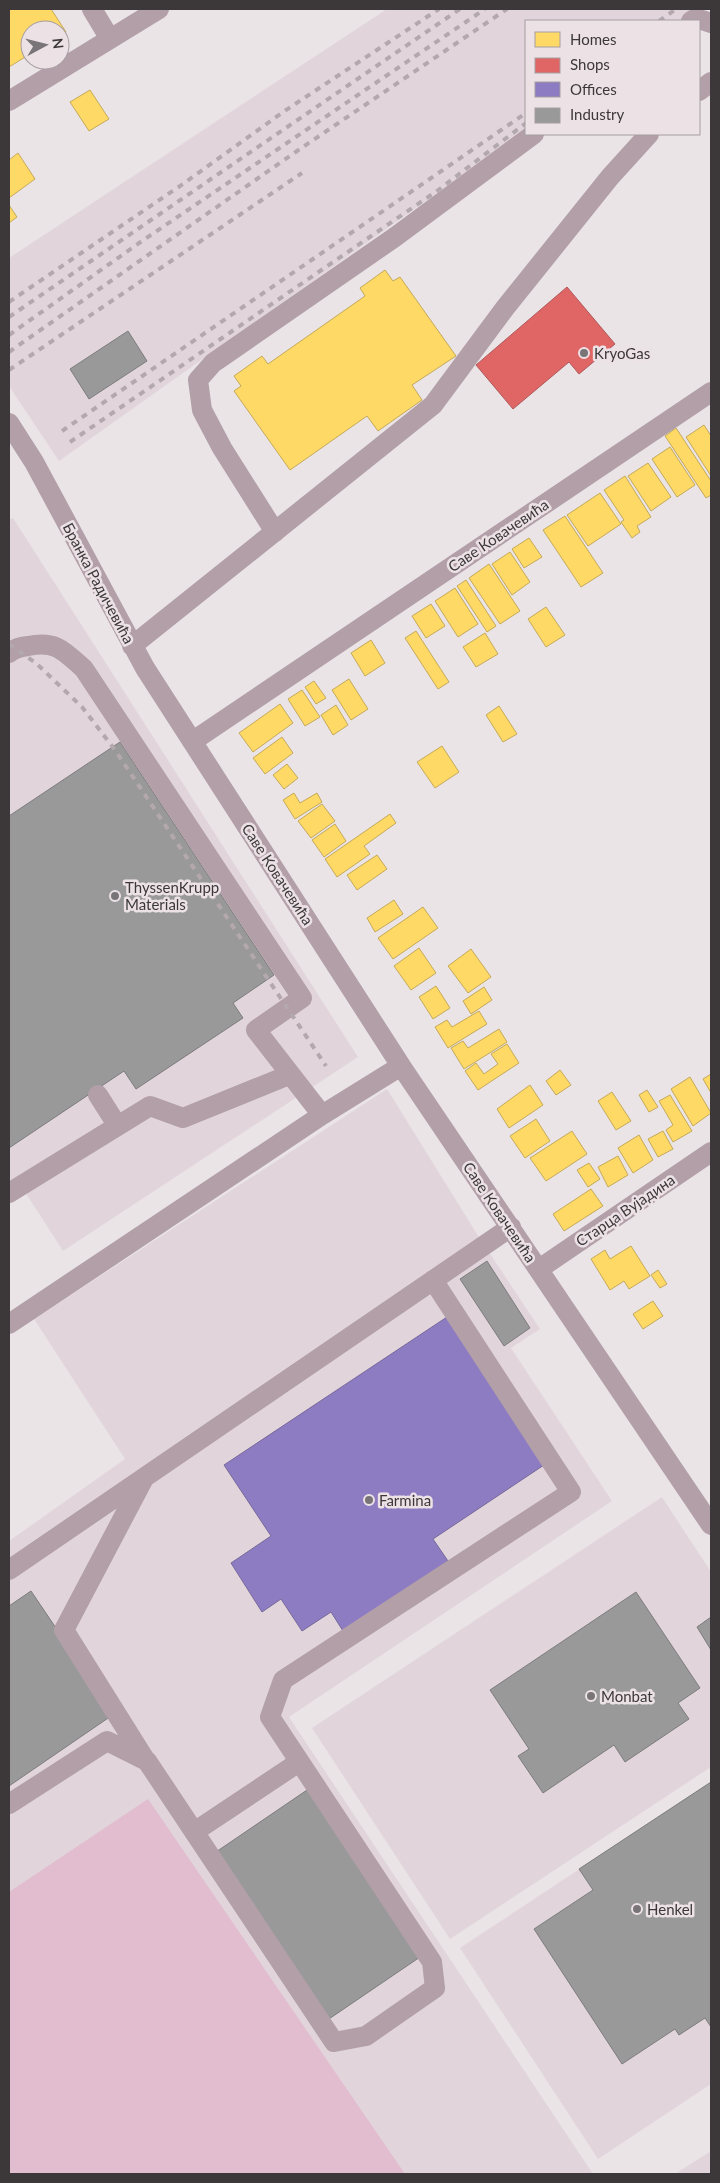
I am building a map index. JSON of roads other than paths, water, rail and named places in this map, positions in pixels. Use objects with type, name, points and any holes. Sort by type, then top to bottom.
[{"type":"street","points":[[92,9],[110,39]]},
{"type":"street","points":[[9,101],[159,9]]},
{"type":"street","points":[[693,20],[696,18],[711,23]]},
{"type":"street","points":[[700,90],[711,82]]},
{"type":"street","points":[[275,532],[222,448],[202,410],[198,380],[213,363],[395,236],[533,135]]},
{"type":"street","points":[[132,646],[433,405],[511,301],[610,177],[647,135]]},
{"type":"street","name":"Саве Ковачевића","points":[[711,392],[193,741],[401,1066],[711,1525]]},
{"type":"street","name":"Бранка Радичевића","points":[[9,423],[34,462],[132,646],[193,741]]},
{"type":"street","points":[[9,653],[15,648],[45,643],[62,650],[84,668],[302,998],[256,1030],[289,1075],[322,1115]]},
{"type":"street","points":[[9,1324],[322,1115],[401,1066]]},
{"type":"street","points":[[9,1193],[150,1106],[183,1118],[289,1075]]},
{"type":"street","points":[[98,1095],[117,1125]]},
{"type":"street","name":"Старца Вујадина","points":[[538,1269],[711,1152]]},
{"type":"street","points":[[9,1570],[510,1227]]},
{"type":"street","points":[[144,1478],[64,1630],[146,1761],[334,2042],[366,2036],[435,1988],[432,1962],[270,1717],[283,1680],[571,1492],[433,1280]]},
{"type":"street","points":[[9,1804],[107,1741],[146,1761]]},
{"type":"street","points":[[194,1832],[299,1762]]},
{"type":"railway","points":[[9,302],[180,186],[283,112],[439,9]]},
{"type":"railway","points":[[9,317],[460,9]]},
{"type":"railway","points":[[9,335],[142,241],[485,9]]},
{"type":"railway","points":[[9,352],[297,151],[507,9]]},
{"type":"railway","points":[[660,20],[676,9]]},
{"type":"railway","points":[[62,431],[525,114]]},
{"type":"railway","points":[[70,442],[437,191],[525,124]]},
{"type":"railway","points":[[9,370],[302,173]]},
{"type":"railway","points":[[9,644],[37,664],[82,707],[115,750],[326,1066]]},
{"type":"place","name":"KryoGas","points":[[584,353]]},
{"type":"place","name":"ThyssenKrupp Materials","points":[[115,896]]},
{"type":"place","name":"Farmina","points":[[369,1500]]},
{"type":"place","name":"Monbat","points":[[591,1696]]},
{"type":"place","name":"Henkel","points":[[637,1909]]}]
